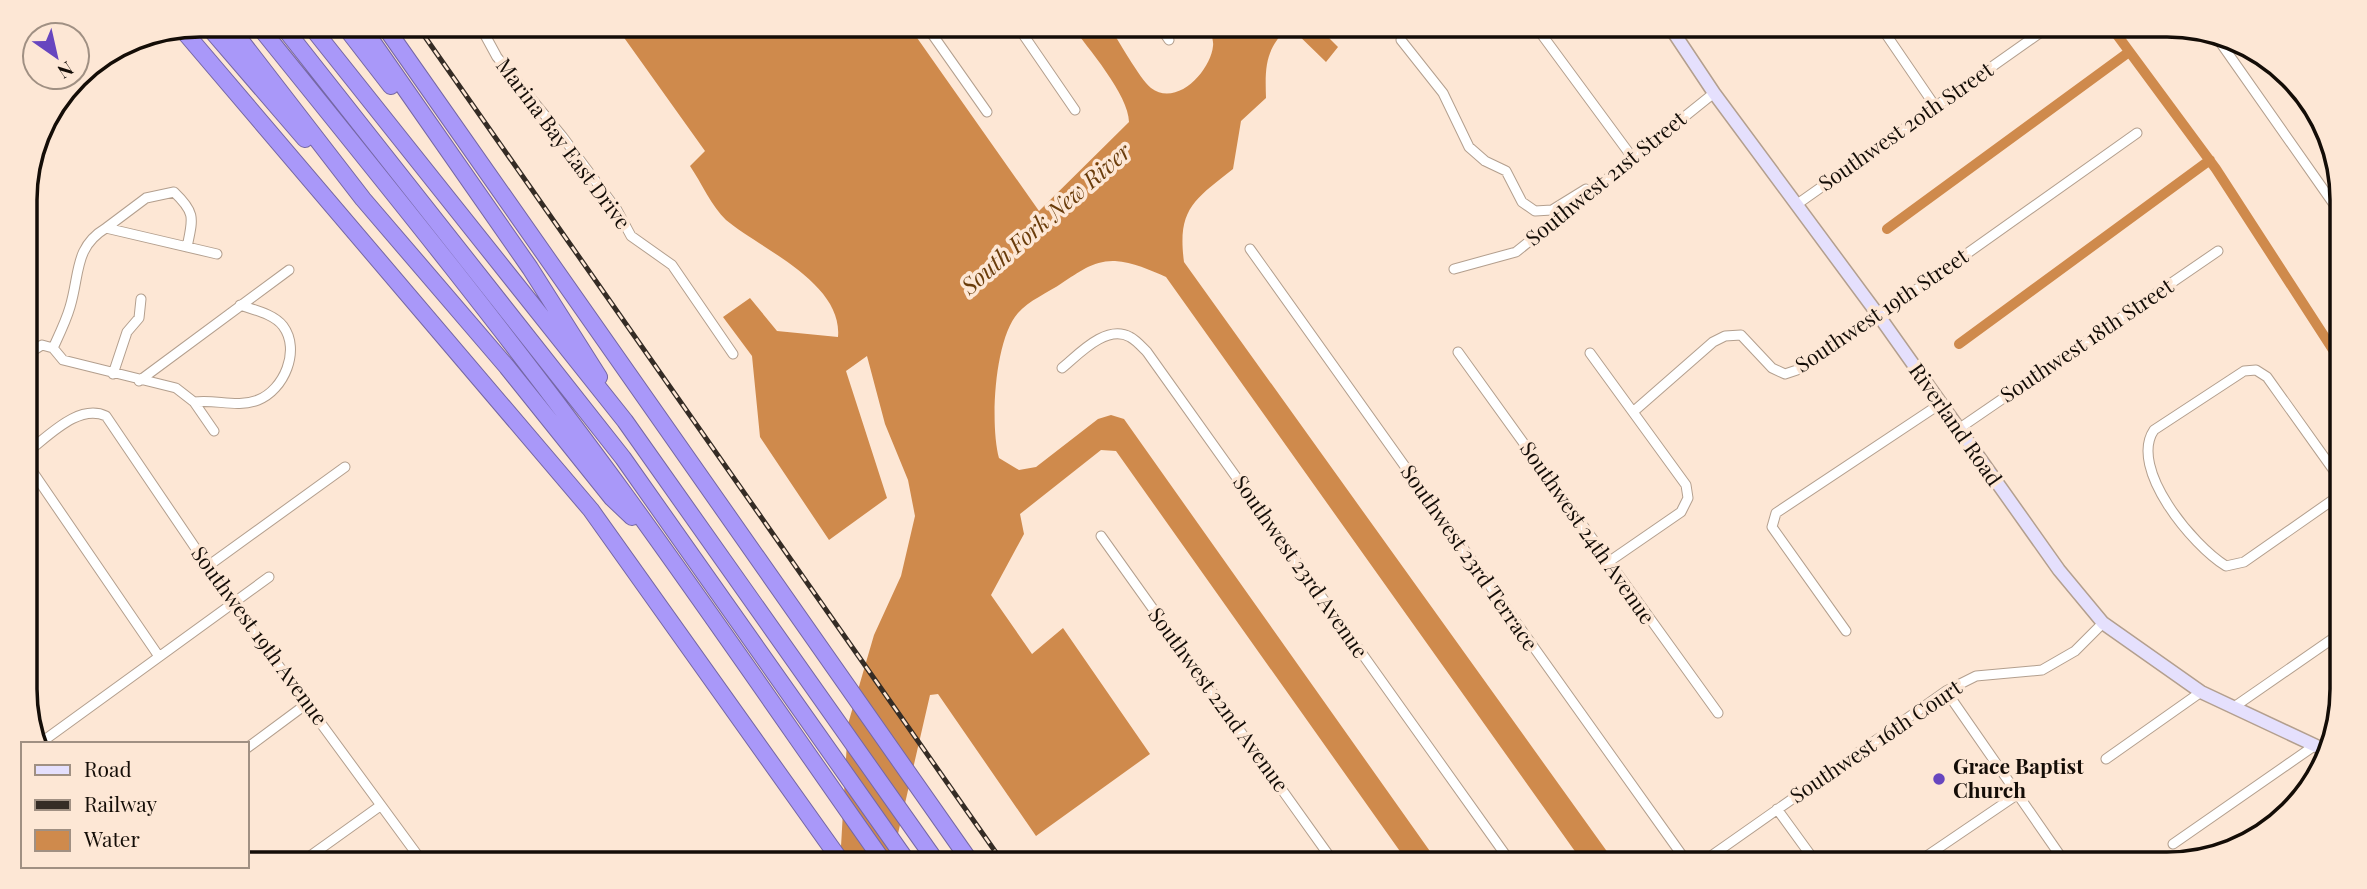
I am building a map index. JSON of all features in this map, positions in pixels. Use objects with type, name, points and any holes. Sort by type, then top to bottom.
[{"type":"highway","points":[[188,37],[258,123],[552,462],[658,600],[835,852]]},
{"type":"highway","points":[[217,37],[295,128],[363,199]]},
{"type":"highway","points":[[238,37],[363,199],[600,472]]},
{"type":"highway","points":[[268,37],[424,229],[600,472],[612,498],[657,540],[877,852]]},
{"type":"highway","points":[[292,37],[633,450],[917,852]]},
{"type":"highway","points":[[307,37],[633,450],[929,852]]},
{"type":"highway","points":[[319,37],[625,421]]},
{"type":"highway","points":[[352,37],[470,183]]},
{"type":"highway","points":[[369,37],[577,337],[625,421],[633,450],[901,852]]},
{"type":"highway","points":[[392,37],[964,852]]},
{"type":"highway","points":[[176,39],[217,89],[258,123]]},
{"type":"street","name":"Marina Bay East Drive","points":[[486,37],[497,57],[562,136],[617,210],[631,236],[672,265],[733,354]]},
{"type":"street","points":[[934,37],[987,112]]},
{"type":"street","points":[[1025,37],[1075,110]]},
{"type":"street","points":[[1544,37],[1632,157]]},
{"type":"street","name":"Riverland Road","points":[[1677,37],[1714,93],[1880,316],[2059,570],[2103,623],[2201,692],[2319,748]]},
{"type":"street","points":[[1888,37],[1935,106]]},
{"type":"street","name":"Southwest 20th Street","points":[[1796,205],[2031,38]]},
{"type":"street","points":[[1401,40],[1443,93],[1469,148],[1506,171],[1522,202],[1535,211],[1552,209],[1602,180]]},
{"type":"street","points":[[2223,47],[2330,199]]},
{"type":"street","name":"Southwest 21st Street","points":[[1454,269],[1516,252],[1602,180],[1714,93]]},
{"type":"street","name":"Southwest 19th Street","points":[[1633,412],[1713,342],[1726,335],[1741,335],[1772,368],[1784,374],[1797,370],[1880,316],[2137,133]]},
{"type":"street","points":[[53,348],[70,308],[83,249],[92,237],[146,198],[174,192],[187,205],[193,218],[187,247]]},
{"type":"street","points":[[106,228],[216,254]]},
{"type":"street","name":"Southwest 23rd Terrace","points":[[1250,249],[1680,852]]},
{"type":"street","name":"Southwest 18th Street","points":[[1958,430],[2218,251]]},
{"type":"street","points":[[139,381],[289,270]]},
{"type":"street","points":[[113,374],[127,332],[139,318],[141,299]]},
{"type":"street","points":[[194,402],[208,400],[243,405],[269,395],[285,375],[290,338],[282,324],[266,314],[240,305]]},
{"type":"street","name":"Southwest 23rd Avenue","points":[[1062,368],[1094,342],[1113,334],[1129,336],[1147,352],[1503,852]]},
{"type":"street","points":[[37,348],[42,345],[53,348],[63,360],[139,381],[176,388],[194,402],[214,431]]},
{"type":"street","name":"Southwest 24th Avenue","points":[[1458,352],[1718,713]]},
{"type":"street","points":[[1590,353],[1686,485],[1688,498],[1681,512],[1608,563]]},
{"type":"street","points":[[2330,465],[2267,377],[2256,370],[2244,371],[2154,430],[2148,440],[2146,457],[2175,517],[2210,556],[2226,566],[2244,562],[2330,502]]},
{"type":"street","points":[[1846,631],[1772,527],[1772,520],[1776,513],[1940,404]]},
{"type":"street","name":"Southwest 19th Avenue","points":[[37,445],[81,413],[94,411],[106,416],[232,603],[415,852]]},
{"type":"street","points":[[208,566],[345,467]]},
{"type":"street","points":[[37,478],[158,655]]},
{"type":"street","name":"Southwest 22nd Avenue","points":[[1101,536],[1326,852]]},
{"type":"street","points":[[44,740],[269,577]]},
{"type":"street","name":"Southwest 16th Court","points":[[1715,852],[1946,691],[1976,676],[2042,670],[2075,651],[2103,623]]},
{"type":"street","points":[[2234,707],[2330,640]]},
{"type":"street","points":[[1946,691],[2058,852]]},
{"type":"street","points":[[2106,759],[2201,692]]},
{"type":"street","points":[[248,747],[305,705]]},
{"type":"street","points":[[2173,844],[2314,746]]},
{"type":"street","points":[[1933,852],[2018,794]]},
{"type":"street","points":[[316,852],[380,806]]},
{"type":"street","points":[[1777,809],[1808,852]]},
{"type":"water","name":"South Fork New River","points":[[624,37],[916,37],[1039,211],[1129,122],[1115,85],[1080,37],[1116,37],[1146,83],[1161,93],[1171,93],[1191,84],[1206,66],[1211,56],[1212,37],[1280,37],[1268,59],[1266,98],[1241,121],[1233,169],[1199,198],[1186,217],[1182,244],[1184,262],[1607,852],[1575,852],[1166,277],[1135,265],[1107,261],[1081,271],[1027,305],[1010,326],[996,383],[995,425],[999,458],[1019,470],[1036,467],[1098,419],[1111,415],[1124,419],[1431,852],[1400,852],[1116,451],[1101,450],[1020,514],[1024,534],[991,595],[1032,654],[1063,628],[1150,754],[1036,836],[938,694],[930,695],[894,852],[841,852],[848,724],[874,635],[901,576],[915,516],[908,480],[885,424],[867,356],[846,371],[887,498],[829,540],[760,437],[752,356],[723,317],[750,298],[777,331],[838,337],[836,318],[828,300],[814,284],[797,269],[726,220],[716,208],[690,166],[705,151]]},
{"type":"water","points":[[1300,37],[1328,37],[1338,47],[1326,62]]},
{"type":"waterway","points":[[2119,37],[2216,169],[2330,345]]},
{"type":"waterway","points":[[1887,229],[2129,52]]},
{"type":"waterway","points":[[1959,344],[2210,160]]},
{"type":"railway","points":[[425,37],[996,852]]},
{"type":"place","name":"Grace Baptist Church","points":[[1939,779]]}]
